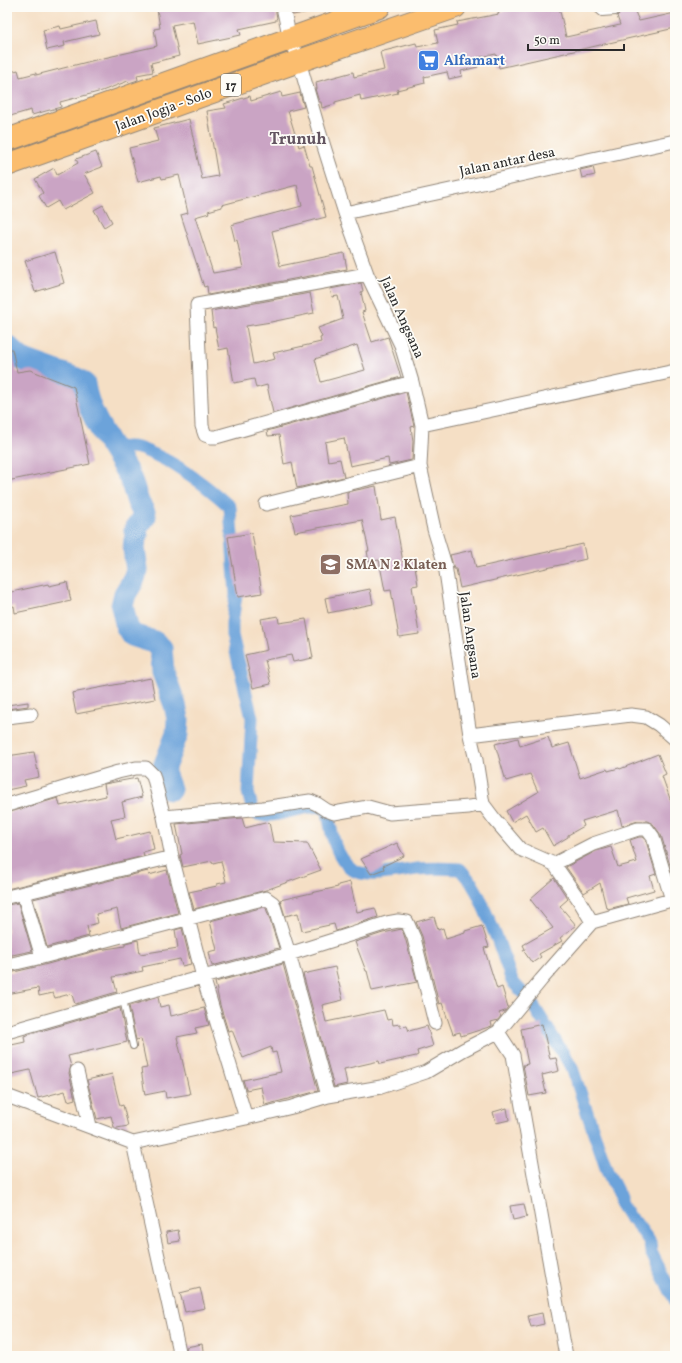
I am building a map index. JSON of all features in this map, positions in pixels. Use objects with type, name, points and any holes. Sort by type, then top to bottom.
[{"type":"highway","name":"Jalan Jogja - Solo","points":[[7,140],[379,7]]},
{"type":"highway","name":"Jalan Jogja - Solo","points":[[7,165],[455,7]]},
{"type":"street","name":"Jalan Angsana","points":[[283,7],[290,39],[299,61],[345,213],[367,274],[401,345],[412,382],[422,425],[420,466],[434,529],[444,565],[470,735],[476,760],[483,804]]},
{"type":"street","name":"Jalan antar desa","points":[[345,213],[675,140]]},
{"type":"street","points":[[367,274],[197,305],[202,426],[205,435],[216,437],[412,382]]},
{"type":"street","points":[[422,425],[675,371]]},
{"type":"street","points":[[266,504],[420,466]]},
{"type":"street","points":[[7,717],[31,714]]},
{"type":"street","points":[[470,735],[631,714],[646,717],[659,725],[675,739]]},
{"type":"street","points":[[7,805],[136,768],[146,768],[153,775],[164,817],[172,857],[203,977],[246,1118]]},
{"type":"street","points":[[164,817],[263,808],[310,801],[334,813],[368,807],[390,813],[469,807],[483,804],[520,849],[554,864],[592,922]]},
{"type":"street","points":[[7,1096],[133,1143],[292,1107],[328,1096],[381,1087],[426,1072],[463,1050],[498,1032],[592,922],[674,900],[653,837],[647,830],[638,829],[593,844],[554,864]]},
{"type":"street","points":[[7,897],[172,857]]},
{"type":"street","points":[[23,893],[42,957]]},
{"type":"street","points":[[7,964],[42,957],[266,898],[273,903],[289,954],[328,1096]]},
{"type":"street","points":[[7,1032],[289,954],[387,923],[398,921],[407,922],[414,938],[435,1023]]},
{"type":"street","points":[[498,1032],[513,1055],[566,1356]]},
{"type":"street","points":[[77,1071],[90,1126]]},
{"type":"street","points":[[133,1143],[180,1356]]},
{"type":"lane","points":[[595,7],[602,13],[615,12]]},
{"type":"lane","points":[[123,1000],[133,1046]]},
{"type":"building","points":[[166,7],[275,7],[277,18],[276,21],[239,29],[241,35],[198,44],[193,21],[172,25],[179,56],[151,63],[153,72],[137,75],[138,80],[129,83],[128,81],[102,91],[60,102],[61,107],[32,115],[31,110],[7,117],[7,73],[18,70],[20,77],[36,73],[36,75],[157,46],[154,29],[160,28],[157,9]]},
{"type":"building","points":[[291,7],[308,7],[309,12],[293,15]]},
{"type":"building","points":[[510,7],[559,7],[566,37],[620,25],[617,16],[619,14],[619,10],[613,7],[633,7],[639,21],[675,13],[675,28],[499,68],[496,54],[476,58],[478,67],[461,71],[462,76],[449,79],[447,72],[424,77],[425,83],[397,90],[398,93],[361,101],[360,95],[335,102],[335,104],[322,108],[315,89],[317,89],[316,82],[353,72],[354,77],[384,70],[380,52],[416,43],[417,47],[438,43],[435,30],[458,25],[457,22],[499,14],[498,12],[511,10]]},
{"type":"building","points":[[96,21],[99,34],[64,42],[65,46],[47,50],[43,30],[60,26],[61,29]]},
{"type":"building","points":[[281,92],[282,97],[300,93],[304,107],[288,111],[299,147],[304,145],[310,166],[312,166],[326,217],[272,231],[280,266],[344,253],[347,269],[208,295],[207,286],[204,287],[181,215],[188,213],[179,175],[162,179],[161,176],[138,182],[129,148],[158,141],[154,128],[189,119],[202,179],[218,176],[207,111],[226,108],[224,104],[250,96],[251,101]],"holes":[[[297,185],[302,206],[231,225],[235,241],[237,240],[243,268],[213,273],[195,217],[209,213],[208,211],[222,207],[222,205]]]},
{"type":"building","points":[[96,152],[102,167],[84,174],[95,193],[63,210],[58,201],[46,208],[39,196],[43,193],[35,179],[54,168],[57,175],[78,163],[76,159]]},
{"type":"building","points":[[593,167],[595,175],[582,178],[580,170]]},
{"type":"building","points":[[103,205],[112,222],[104,227],[94,210]]},
{"type":"building","points":[[55,252],[64,283],[35,292],[25,261]]},
{"type":"building","points":[[361,283],[363,291],[361,292],[365,311],[362,312],[372,342],[388,337],[401,377],[273,413],[267,385],[256,388],[254,379],[234,383],[228,348],[219,350],[215,327],[213,328],[211,311],[310,293],[314,313],[246,326],[253,364],[275,359],[273,353],[321,342],[320,338],[322,337],[318,328],[343,319],[338,296],[332,297],[330,289]],"holes":[[[357,345],[365,370],[321,382],[315,359]]]},
{"type":"building","points":[[7,349],[12,349],[17,372],[30,370],[74,387],[90,464],[7,481]]},
{"type":"building","points":[[406,392],[414,426],[411,427],[413,441],[412,460],[389,465],[388,458],[350,466],[344,438],[325,442],[328,461],[340,459],[344,477],[297,488],[292,462],[284,464],[279,435],[268,436],[267,431]]},
{"type":"building","points":[[376,486],[381,520],[395,517],[403,562],[414,560],[418,585],[412,586],[419,634],[399,637],[391,590],[385,591],[379,560],[369,562],[367,551],[369,551],[362,520],[295,532],[291,515],[348,504],[347,492]]},
{"type":"building","points":[[252,533],[262,593],[238,597],[228,537]]},
{"type":"building","points":[[583,544],[586,559],[460,588],[456,569],[454,569],[450,555],[472,550],[476,568]]},
{"type":"building","points":[[67,582],[71,601],[15,613],[14,606],[7,608],[7,593],[48,584],[49,586]]},
{"type":"building","points":[[370,589],[373,604],[328,613],[325,598]]},
{"type":"building","points":[[278,616],[279,623],[306,619],[313,658],[293,662],[291,655],[265,660],[271,684],[253,688],[245,655],[267,650],[261,619]]},
{"type":"building","points":[[151,678],[155,699],[76,714],[72,693]]},
{"type":"building","points":[[28,702],[28,706],[7,709],[7,705]]},
{"type":"building","points":[[548,737],[552,748],[569,743],[580,778],[607,769],[608,771],[620,769],[658,754],[666,774],[662,776],[675,813],[675,882],[661,835],[653,824],[647,821],[638,821],[622,826],[618,810],[582,821],[584,826],[553,846],[543,828],[536,832],[526,814],[512,822],[506,811],[538,792],[530,774],[506,781],[495,744],[518,738],[520,746]]},
{"type":"building","points":[[34,752],[39,777],[24,780],[26,786],[7,790],[7,756]]},
{"type":"building","points":[[137,778],[142,797],[122,802],[125,816],[111,819],[116,839],[150,831],[154,849],[143,852],[144,856],[7,889],[7,813],[58,798],[60,806],[106,796],[104,784]]},
{"type":"building","points":[[242,818],[245,828],[269,822],[273,842],[307,843],[321,870],[266,890],[194,909],[189,892],[217,886],[217,884],[226,882],[221,861],[213,863],[212,861],[183,867],[176,824]]},
{"type":"building","points":[[643,837],[646,841],[656,874],[650,876],[654,890],[626,898],[628,904],[608,909],[606,907],[600,883],[584,893],[566,867],[596,851],[611,847],[618,867],[637,862],[630,840]]},
{"type":"building","points":[[397,843],[404,856],[383,866],[384,869],[371,874],[361,859]]},
{"type":"building","points":[[167,870],[178,913],[121,928],[117,909],[96,914],[98,923],[87,926],[89,936],[47,947],[33,899],[148,871],[149,875]]},
{"type":"building","points":[[554,878],[568,899],[560,906],[576,925],[560,938],[562,941],[539,954],[541,957],[532,963],[523,950],[525,949],[523,945],[553,928],[530,899]]},
{"type":"building","points":[[350,882],[357,912],[375,908],[378,917],[336,931],[334,924],[302,931],[298,913],[285,916],[280,900],[338,887],[338,885]]},
{"type":"building","points":[[18,903],[32,951],[7,956],[7,905]]},
{"type":"building","points":[[264,907],[266,908],[279,948],[212,966],[209,952],[217,950],[210,921]]},
{"type":"building","points":[[434,917],[438,930],[443,928],[446,939],[482,926],[489,947],[484,948],[497,989],[502,987],[508,1007],[505,1011],[499,1013],[501,1016],[498,1020],[491,1022],[492,1026],[461,1036],[460,1032],[453,1034],[442,1003],[439,1004],[422,936],[416,922]]},
{"type":"building","points":[[182,928],[191,964],[182,966],[180,959],[142,967],[143,971],[113,977],[117,992],[75,1004],[72,995],[70,994],[55,998],[53,993],[39,996],[38,988],[7,994],[7,972],[14,972],[44,965],[99,950],[125,946],[125,943],[138,940],[140,954],[178,948],[175,930]]},
{"type":"building","points":[[402,929],[417,982],[372,991],[367,971],[355,942],[383,933]]},
{"type":"building","points":[[283,964],[318,1091],[265,1105],[261,1087],[246,1090],[243,1080],[281,1072],[276,1052],[272,1053],[271,1047],[243,1058],[232,1030],[228,1031],[215,982]]},
{"type":"building","points":[[335,967],[343,1000],[322,1005],[326,1022],[384,1010],[387,1020],[392,1019],[393,1025],[400,1024],[400,1027],[407,1026],[409,1031],[427,1026],[433,1046],[417,1051],[418,1055],[416,1056],[380,1064],[379,1061],[344,1069],[347,1084],[334,1087],[303,974]]},
{"type":"building","points":[[158,997],[160,1007],[169,1005],[171,1016],[204,1008],[209,1025],[195,1028],[197,1033],[177,1037],[190,1094],[166,1098],[165,1091],[145,1095],[141,1069],[147,1068],[141,1039],[136,1040],[129,1006]]},
{"type":"building","points":[[120,1008],[127,1042],[68,1056],[71,1066],[69,1073],[75,1099],[68,1101],[65,1091],[38,1098],[30,1070],[7,1075],[7,1046],[25,1042],[24,1036]]},
{"type":"building","points":[[542,1024],[550,1059],[556,1058],[559,1071],[542,1075],[546,1093],[529,1096],[523,1065],[528,1064],[521,1029]]},
{"type":"building","points":[[112,1074],[120,1106],[123,1105],[128,1126],[117,1128],[114,1127],[111,1116],[97,1119],[87,1080]]},
{"type":"building","points":[[507,1108],[509,1120],[496,1123],[493,1112]]},
{"type":"building","points":[[524,1204],[527,1217],[513,1220],[510,1206]]},
{"type":"building","points":[[178,1230],[180,1241],[168,1243],[166,1232]]},
{"type":"building","points":[[200,1288],[205,1308],[185,1312],[180,1293]]},
{"type":"building","points":[[542,1313],[544,1324],[531,1327],[528,1316]]},
{"type":"building","points":[[202,1344],[204,1356],[188,1356],[186,1347]]},
{"type":"waterway","points":[[7,346],[20,358],[77,379],[84,384],[96,421],[129,476],[138,502],[143,510],[145,516],[135,530],[137,536],[134,549],[137,570],[133,581],[125,594],[122,606],[127,627],[132,635],[154,642],[161,648],[163,672],[175,705],[178,719],[177,734],[164,767],[164,773],[170,789]]},
{"type":"waterway","points":[[110,445],[117,448],[139,448],[168,461],[201,483],[230,507],[236,595],[232,635],[252,718],[248,792],[253,812],[261,815],[272,815],[316,806],[323,807],[328,812],[332,836],[338,851],[347,865],[359,873],[394,873],[417,869],[438,868],[460,869],[471,882],[478,894],[498,941],[512,981],[531,1002],[572,1068],[607,1171],[620,1197],[620,1203],[629,1217],[636,1223],[650,1242],[651,1252],[675,1300]]},
{"type":"place","name":"Alfamart","points":[[428,60]]},
{"type":"place","name":"SMA N 2 Klaten","points":[[330,564]]},
{"type":"district","name":"Trunuh","points":[[298,138]]}]
